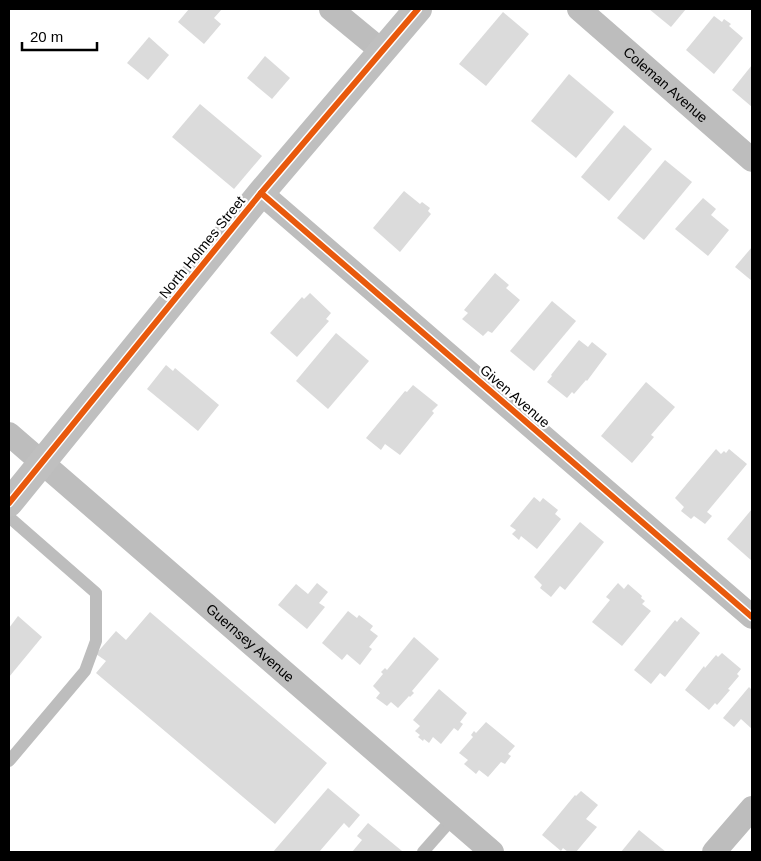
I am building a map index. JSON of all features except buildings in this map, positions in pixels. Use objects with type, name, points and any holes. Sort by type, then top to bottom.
[{"type":"street","points":[[331,9],[382,52]]},
{"type":"street","name":"North Holmes Street","points":[[9,504],[261,193],[418,9]]},
{"type":"street","name":"Coleman Avenue","points":[[579,9],[752,160]]},
{"type":"street","name":"Given Avenue","points":[[261,193],[752,617]]},
{"type":"street","name":"Guernsey Avenue","points":[[9,434],[492,852]]},
{"type":"street","points":[[714,852],[752,808]]},
{"type":"lane","points":[[9,518],[96,593],[96,642],[85,671],[9,761]]},
{"type":"lane","points":[[423,852],[453,818]]},
{"type":"cycle path","points":[[9,503],[261,193],[418,9]]},
{"type":"cycle path","points":[[261,193],[752,617]]}]
